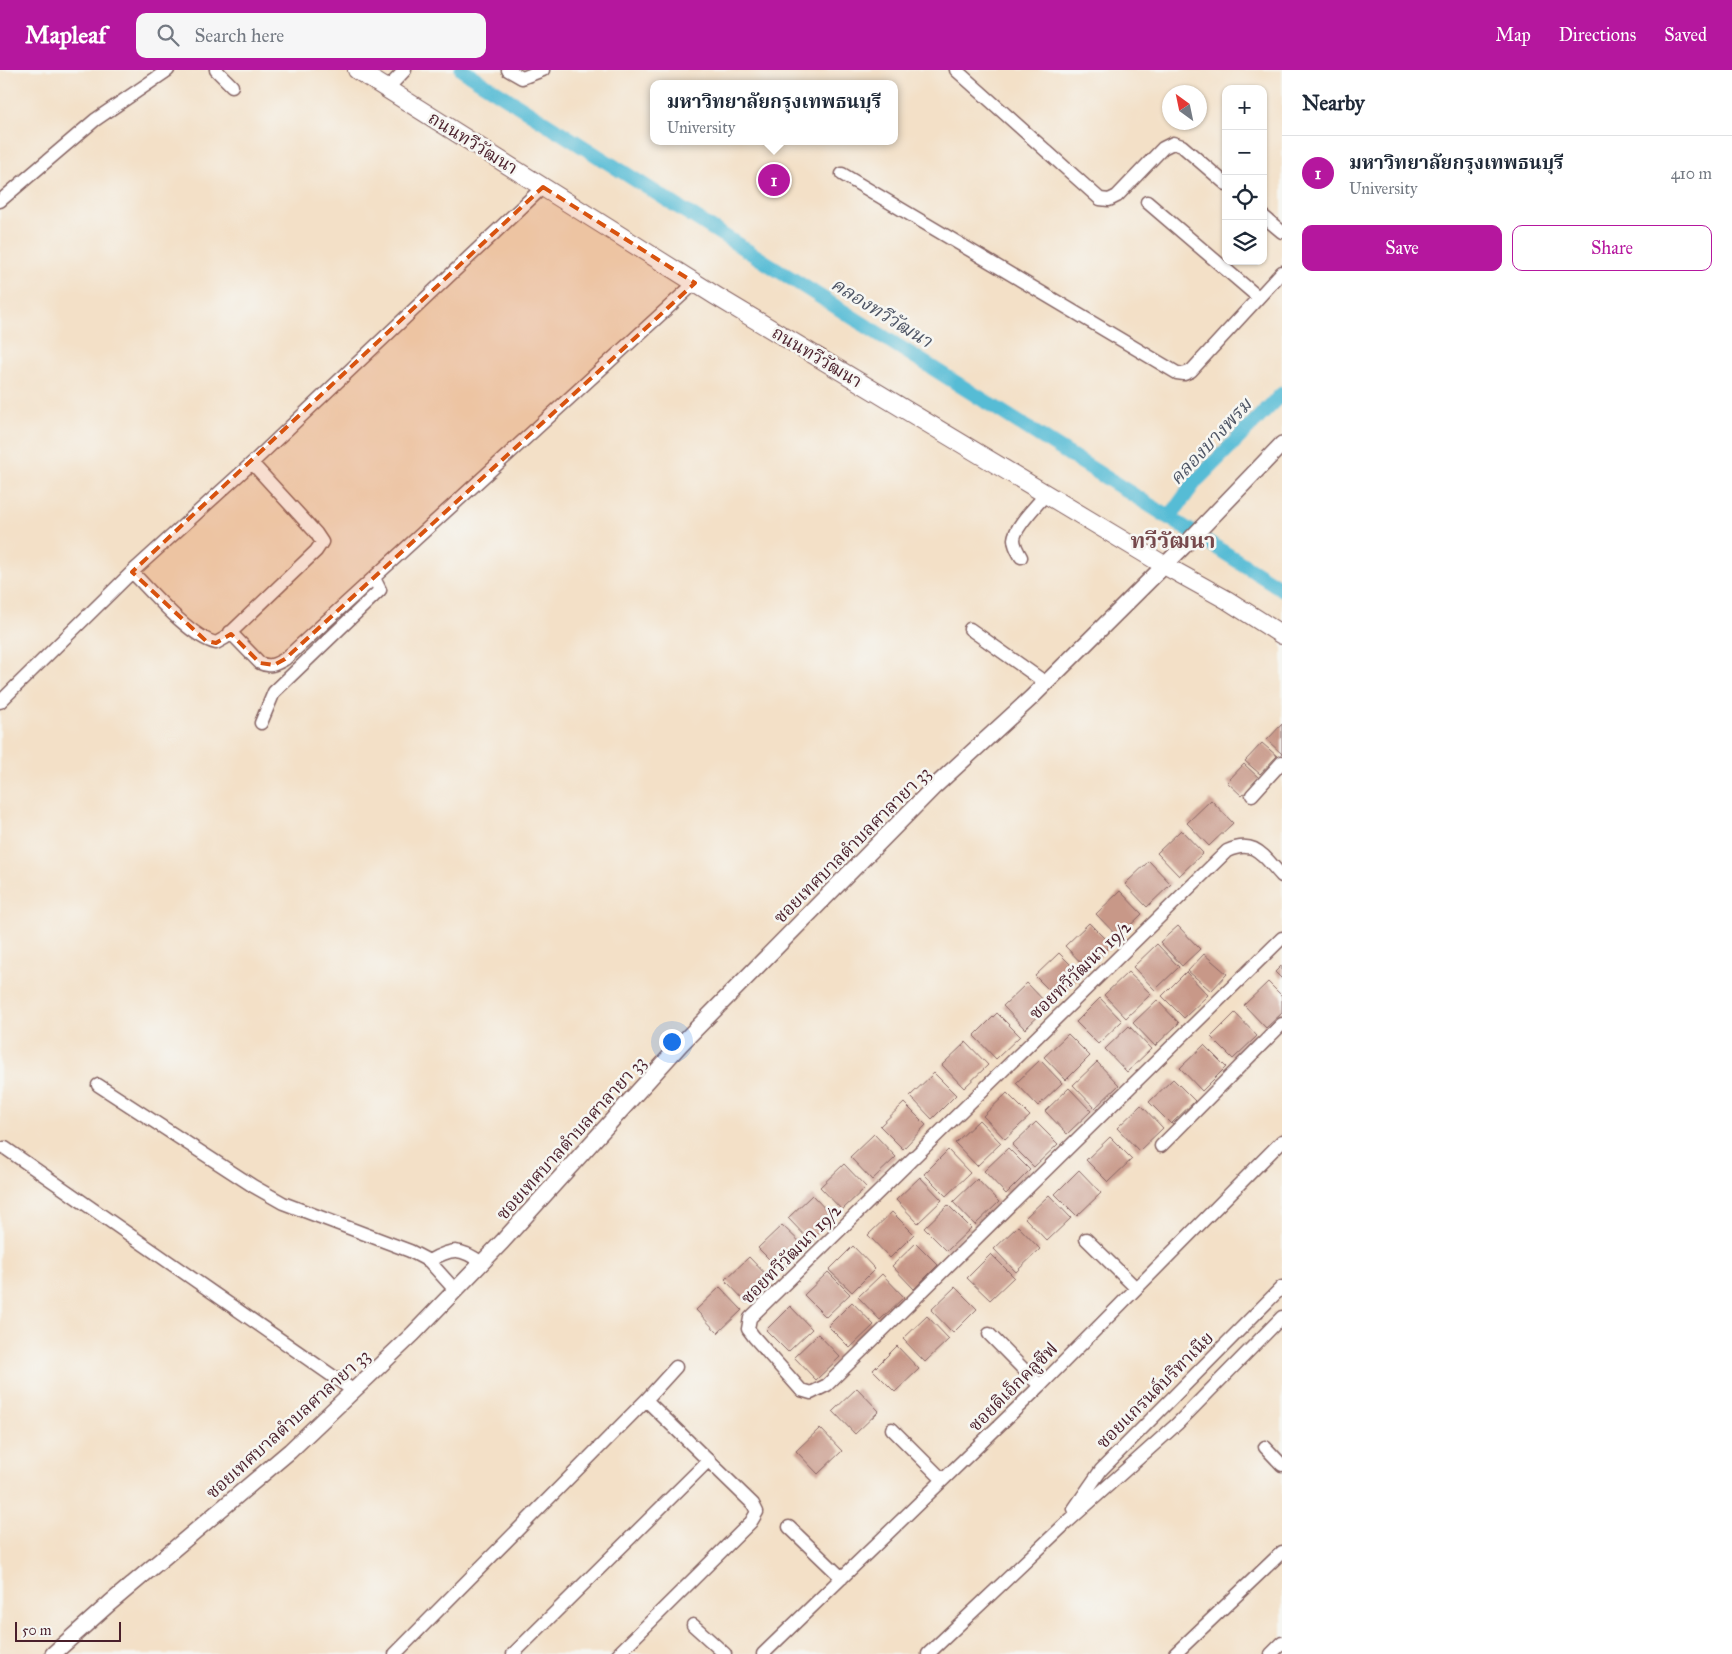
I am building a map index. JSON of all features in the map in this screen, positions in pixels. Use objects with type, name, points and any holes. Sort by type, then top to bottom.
[{"type":"main road","name":"ถนนทวีวัฒนา","points":[[357,70],[695,283],[1164,565],[1227,600],[1282,635]]},
{"type":"street","points":[[0,201],[95,120],[168,70]]},
{"type":"street","points":[[216,70],[232,86]]},
{"type":"street","points":[[387,89],[405,70]]},
{"type":"street","points":[[508,70],[522,78],[543,70]]},
{"type":"street","points":[[956,70],[1100,199],[1109,200],[1117,196],[1163,148],[1173,143],[1182,146],[1222,181]]},
{"type":"street","points":[[842,174],[1177,373],[1184,374],[1191,371],[1282,272]]},
{"type":"street","points":[[0,702],[132,572],[252,463],[543,187]]},
{"type":"street","points":[[1147,202],[1258,296]]},
{"type":"street","points":[[1267,219],[1282,232]]},
{"type":"street","points":[[230,632],[260,663],[266,666],[274,665],[284,659],[695,283]]},
{"type":"street","name":"ซอยเทศบาลตำบลศาลายา 33","points":[[53,1654],[110,1603],[290,1451],[354,1391],[482,1263],[681,1044],[934,787],[1046,683],[1183,547],[1282,444]]},
{"type":"street","points":[[132,572],[194,633],[206,641],[216,643],[230,632],[316,551],[322,542],[252,463]]},
{"type":"street","points":[[1021,557],[1014,539],[1017,529],[1046,494]]},
{"type":"street","points":[[261,723],[274,692],[380,590],[374,578]]},
{"type":"street","points":[[970,629],[1046,683]]},
{"type":"street","points":[[1252,795],[1282,762]]},
{"type":"street","name":"ซอยทวีวัฒนา 19/2","points":[[1280,869],[1253,847],[1240,844],[1227,851],[750,1318],[748,1329],[754,1338],[801,1390],[811,1393],[827,1385],[1282,938]]},
{"type":"street","points":[[1161,1146],[1282,1024]]},
{"type":"street","points":[[98,1085],[253,1186],[283,1203],[410,1251],[428,1261],[455,1290]]},
{"type":"street","name":"ซอยดิเอ็กคลูซีฟ","points":[[764,1654],[1040,1386],[1282,1141]]},
{"type":"street","points":[[5,1148],[354,1391]]},
{"type":"street","points":[[1086,1239],[1136,1288]]},
{"type":"street","points":[[428,1261],[454,1250],[464,1251],[482,1263]]},
{"type":"street","name":"ซอยแกรนด์บริทาเนีย","points":[[1063,1526],[1101,1470],[1282,1287]]},
{"type":"street","name":"ซอยแกรนด์บริทาเนีย","points":[[928,1654],[1063,1526],[1177,1424],[1282,1317]]},
{"type":"street","points":[[989,1334],[1040,1386]]},
{"type":"street","points":[[395,1654],[646,1400],[676,1367]]},
{"type":"street","points":[[618,1654],[751,1522],[758,1512],[753,1504],[709,1460],[646,1400]]},
{"type":"street","points":[[892,1429],[943,1480]]},
{"type":"street","points":[[1264,1448],[1282,1465]]},
{"type":"street","points":[[513,1654],[709,1460]]},
{"type":"street","points":[[789,1527],[842,1578]]},
{"type":"street","points":[[1175,1654],[1282,1552]]},
{"type":"street","points":[[693,1625],[724,1654]]},
{"type":"street","points":[[1271,1654],[1282,1643]]},
{"type":"highlighted area","points":[[543,187],[695,283],[285,659],[274,665],[260,663],[231,634],[216,643],[206,641],[132,572]]},
{"type":"building","points":[[1282,724],[1282,754],[1267,740]]},
{"type":"building","points":[[1262,743],[1277,756],[1260,774],[1245,761]]},
{"type":"building","points":[[1244,764],[1259,778],[1242,796],[1227,782]]},
{"type":"building","points":[[1211,800],[1233,823],[1209,846],[1187,823]]},
{"type":"building","points":[[1181,830],[1203,853],[1179,876],[1157,853]]},
{"type":"building","points":[[1149,861],[1171,884],[1147,907],[1125,884]]},
{"type":"building","points":[[1120,891],[1142,914],[1118,937],[1096,914]]},
{"type":"building","points":[[1089,923],[1111,945],[1087,969],[1065,946]]},
{"type":"building","points":[[1178,926],[1200,949],[1182,966],[1160,942]]},
{"type":"building","points":[[1157,944],[1179,967],[1155,990],[1133,967]]},
{"type":"building","points":[[1059,953],[1081,975],[1057,998],[1035,976]]},
{"type":"building","points":[[1204,954],[1227,974],[1211,991],[1188,971]]},
{"type":"building","points":[[1282,965],[1282,979],[1275,972]]},
{"type":"building","points":[[1128,972],[1151,994],[1126,1018],[1104,995]]},
{"type":"building","points":[[1186,972],[1208,995],[1184,1018],[1162,996]]},
{"type":"building","points":[[1268,982],[1282,996],[1282,1013],[1266,1028],[1244,1005]]},
{"type":"building","points":[[1027,983],[1049,1006],[1025,1029],[1003,1006]]},
{"type":"building","points":[[1100,998],[1122,1021],[1098,1044],[1076,1022]]},
{"type":"building","points":[[1157,1000],[1179,1023],[1155,1046],[1133,1023]]},
{"type":"building","points":[[997,1013],[1020,1036],[996,1059],[974,1036]]},
{"type":"building","points":[[1235,1013],[1257,1036],[1233,1059],[1211,1037]]},
{"type":"building","points":[[1129,1026],[1151,1049],[1127,1072],[1105,1049]]},
{"type":"building","points":[[1068,1034],[1090,1056],[1066,1080],[1044,1057]]},
{"type":"building","points":[[966,1042],[988,1065],[964,1088],[942,1065]]},
{"type":"building","points":[[1204,1045],[1226,1067],[1202,1091],[1180,1068]]},
{"type":"building","points":[[1040,1060],[1062,1083],[1038,1106],[1016,1083]]},
{"type":"building","points":[[1097,1062],[1119,1085],[1095,1108],[1073,1085]]},
{"type":"building","points":[[934,1073],[956,1095],[932,1119],[910,1096]]},
{"type":"building","points":[[1173,1079],[1195,1101],[1171,1124],[1149,1102]]},
{"type":"building","points":[[1069,1088],[1091,1111],[1067,1134],[1045,1111]]},
{"type":"building","points":[[1007,1093],[1030,1116],[1005,1139],[983,1116]]},
{"type":"building","points":[[904,1103],[926,1125],[903,1149],[880,1126]]},
{"type":"building","points":[[1141,1105],[1163,1128],[1139,1151],[1117,1128]]},
{"type":"building","points":[[979,1120],[1001,1143],[977,1166],[955,1143]]},
{"type":"building","points":[[1036,1122],[1058,1144],[1034,1167],[1012,1145]]},
{"type":"building","points":[[874,1134],[896,1157],[872,1180],[850,1157]]},
{"type":"building","points":[[1110,1137],[1132,1159],[1108,1182],[1086,1160]]},
{"type":"building","points":[[1008,1148],[1030,1170],[1006,1194],[984,1171]]},
{"type":"building","points":[[948,1150],[970,1173],[946,1196],[924,1174]]},
{"type":"building","points":[[844,1164],[866,1187],[842,1210],[820,1187]]},
{"type":"building","points":[[1079,1170],[1101,1193],[1077,1216],[1055,1194]]},
{"type":"building","points":[[920,1177],[942,1200],[918,1223],[896,1200]]},
{"type":"building","points":[[977,1179],[999,1202],[975,1225],[953,1202]]},
{"type":"building","points":[[812,1195],[834,1218],[810,1241],[788,1218]]},
{"type":"building","points":[[1049,1195],[1071,1218],[1047,1241],[1025,1218]]},
{"type":"building","points":[[948,1205],[971,1228],[947,1251],[924,1228]]},
{"type":"building","points":[[892,1212],[914,1234],[890,1258],[868,1235]]},
{"type":"building","points":[[782,1225],[805,1247],[781,1271],[758,1248]]},
{"type":"building","points":[[1018,1226],[1040,1249],[1016,1272],[994,1249]]},
{"type":"building","points":[[916,1243],[938,1265],[914,1289],[892,1266]]},
{"type":"building","points":[[853,1246],[875,1269],[852,1292],[829,1270]]},
{"type":"building","points":[[991,1254],[1014,1277],[990,1300],[967,1278]]},
{"type":"building","points":[[749,1257],[771,1280],[747,1303],[725,1280]]},
{"type":"building","points":[[828,1272],[850,1294],[826,1317],[804,1295]]},
{"type":"building","points":[[882,1274],[904,1297],[880,1320],[858,1297]]},
{"type":"building","points":[[720,1287],[742,1310],[718,1333],[696,1310]]},
{"type":"building","points":[[955,1287],[977,1309],[953,1333],[931,1310]]},
{"type":"building","points":[[852,1302],[874,1325],[850,1348],[828,1326]]},
{"type":"building","points":[[790,1306],[812,1329],[788,1352],[766,1330]]},
{"type":"building","points":[[927,1316],[949,1339],[925,1362],[903,1339]]},
{"type":"building","points":[[818,1334],[840,1357],[816,1380],[794,1357]]},
{"type":"building","points":[[897,1346],[919,1369],[895,1392],[873,1370]]},
{"type":"building","points":[[857,1388],[879,1411],[855,1434],[833,1411]]},
{"type":"building","points":[[820,1428],[842,1451],[818,1474],[796,1451]]},
{"type":"waterway","name":"คลองทวีวัฒนา","points":[[462,70],[1282,589]]},
{"type":"waterway","name":"คลองบางพรม","points":[[1169,518],[1195,482],[1282,394]]},
{"type":"place","name":"มหาวิทยาลัยกรุงเทพธนบุรี","points":[[774,180]]},
{"type":"district","name":"ทวีวัฒนา","points":[[1173,540]]}]
